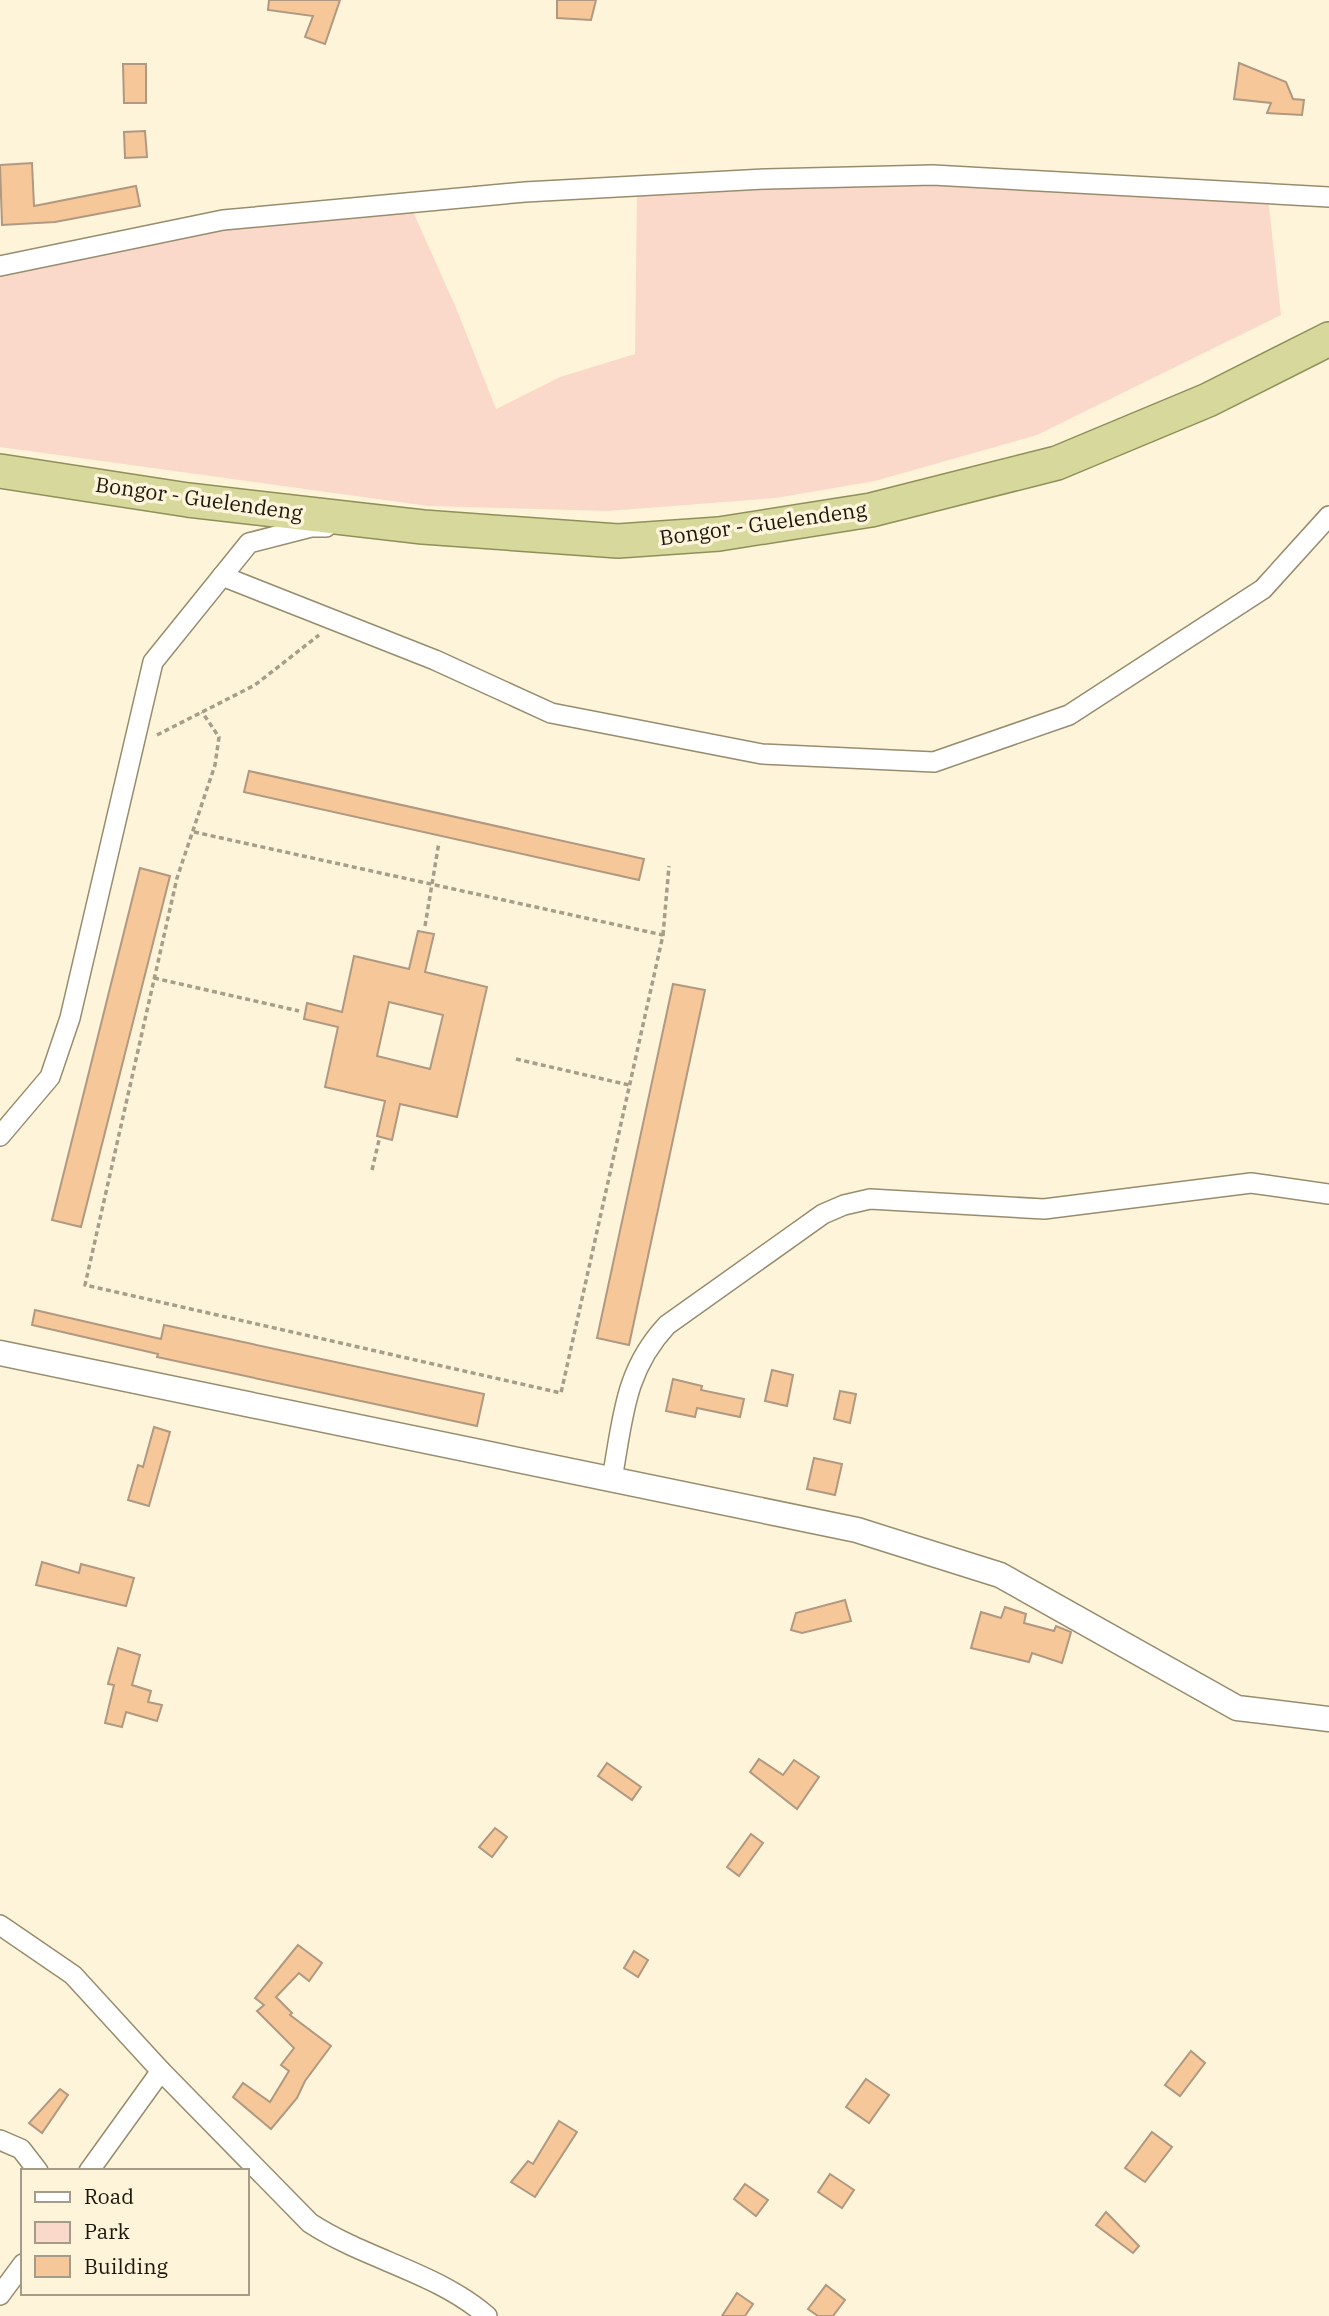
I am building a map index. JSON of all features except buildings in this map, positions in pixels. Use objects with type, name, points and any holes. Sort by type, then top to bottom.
[{"type":"highway","name":"Bongor - Guelendeng","points":[[0,471],[188,500],[423,527],[638,540],[719,534],[871,510],[1057,463],[1208,400],[1329,339]]},
{"type":"street","points":[[0,266],[223,220],[525,192],[753,179],[933,175],[1329,197]]},
{"type":"street","points":[[222,576],[435,660],[551,713],[762,754],[934,762],[1069,715],[1263,589],[1329,516]]},
{"type":"street","points":[[0,1136],[50,1077],[70,1018],[153,662],[249,543],[311,527],[423,527]]},
{"type":"street","points":[[612,1479],[631,1379],[650,1343],[667,1325],[809,1222],[844,1205],[870,1199],[1044,1209],[1251,1183],[1329,1194]]},
{"type":"street","points":[[0,1353],[857,1530],[1000,1575],[1237,1708],[1329,1719]]},
{"type":"street","points":[[0,1925],[73,1975],[161,2071],[310,2223],[338,2241],[428,2278],[469,2301],[487,2316]]},
{"type":"street","points":[[90,2169],[161,2071]]},
{"type":"street","points":[[0,2140],[21,2149],[36,2169]]},
{"type":"street","points":[[0,2295],[21,2267]]},
{"type":"path","points":[[133,748],[255,685],[290,654],[338,622]]},
{"type":"path","points":[[202,712],[219,737],[215,765],[177,878],[85,1285],[561,1392],[663,935],[669,866]]},
{"type":"path","points":[[194,832],[663,935]]},
{"type":"path","points":[[425,926],[439,842]]},
{"type":"path","points":[[154,978],[299,1011]]},
{"type":"path","points":[[516,1059],[629,1085]]},
{"type":"path","points":[[372,1170],[379,1140]]},
{"type":"green space","points":[[939,181],[1268,197],[1281,315],[1037,435],[875,481],[776,498],[608,511],[428,506],[0,447],[0,274],[229,227],[410,205],[457,310],[496,409],[560,377],[635,354],[637,189]]}]
